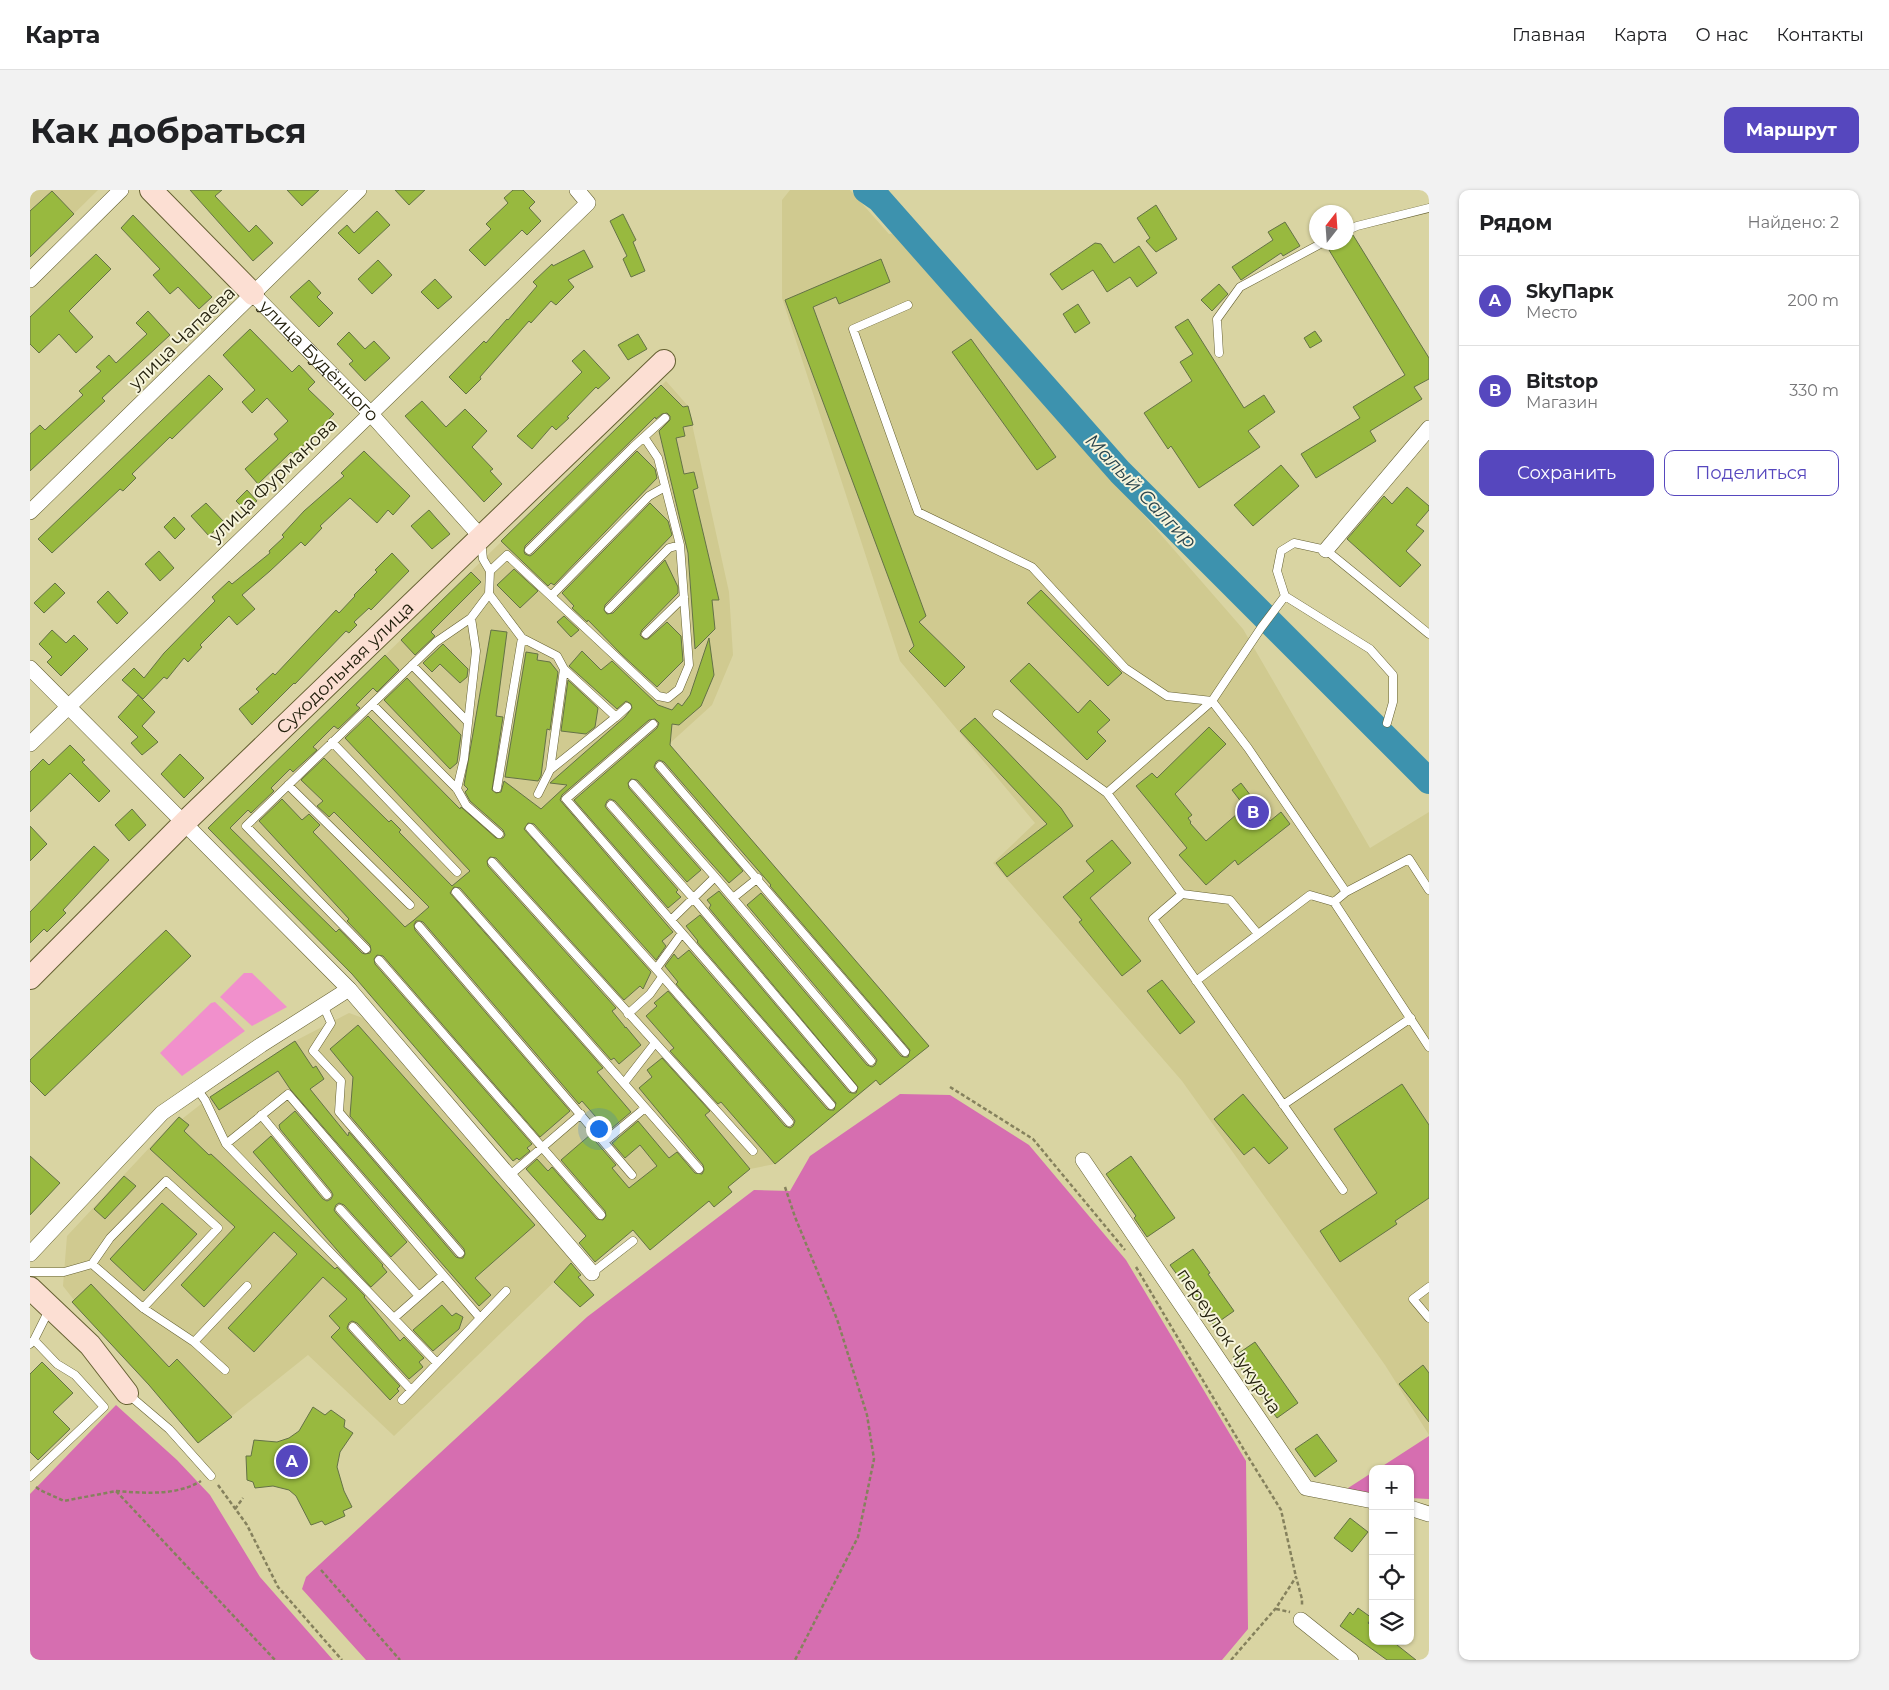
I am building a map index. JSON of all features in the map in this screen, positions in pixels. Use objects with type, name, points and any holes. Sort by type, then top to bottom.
[{"type":"street","points":[[30,280],[121,190]]},
{"type":"street","name":"улица Будённого","points":[[151,190],[370,413],[481,537]]},
{"type":"street","name":"улица Чапаева","points":[[30,512],[359,190]]},
{"type":"street","name":"улица Фурманова","points":[[30,744],[588,203],[577,190]]},
{"type":"street","name":"Суходольная улица","points":[[30,978],[184,822],[664,361]]},
{"type":"street","points":[[1326,550],[1429,428]]},
{"type":"street","points":[[30,668],[349,990],[592,1273]]},
{"type":"street","points":[[30,1254],[162,1113],[261,1044],[349,990]]},
{"type":"street","name":"переулок Чукурча","points":[[1083,1160],[1306,1488],[1369,1500]]},
{"type":"street","points":[[30,1288],[90,1345],[127,1394]]},
{"type":"street","points":[[1414,1509],[1429,1514]]},
{"type":"street","points":[[1301,1620],[1351,1660]]},
{"type":"lane","points":[[1354,227],[1429,208]]},
{"type":"lane","points":[[1218,353],[1217,319],[1240,287],[1309,250]]},
{"type":"lane","points":[[908,304],[853,329],[918,512],[1032,567],[1125,668],[1167,696],[1212,701],[1248,748],[1346,892]]},
{"type":"lane","points":[[530,550],[665,418]]},
{"type":"lane","points":[[490,571],[508,555],[658,696],[668,698],[679,688],[689,665],[680,545],[658,458],[644,437]]},
{"type":"lane","points":[[552,596],[649,496],[665,487]]},
{"type":"lane","points":[[366,949],[246,826],[436,642],[471,618],[489,594],[490,571],[483,559],[481,537]]},
{"type":"lane","points":[[1387,723],[1394,702],[1393,675],[1370,649],[1285,596],[1276,572],[1280,550],[1294,543],[1326,550],[1429,634]]},
{"type":"lane","points":[[609,608],[669,548],[680,545]]},
{"type":"lane","points":[[489,594],[522,638],[557,656],[564,669],[616,717]]},
{"type":"lane","points":[[1107,793],[1212,701],[1276,606],[1285,596]]},
{"type":"lane","points":[[646,634],[684,597]]},
{"type":"lane","points":[[457,789],[464,759],[476,651],[471,618]]},
{"type":"lane","points":[[497,788],[522,638]]},
{"type":"lane","points":[[412,665],[468,722]]},
{"type":"lane","points":[[538,794],[550,770],[564,669]]},
{"type":"lane","points":[[372,704],[457,789],[466,806],[499,834]]},
{"type":"lane","points":[[550,770],[628,707]]},
{"type":"lane","points":[[997,714],[1107,793],[1182,894],[1230,900],[1258,934]]},
{"type":"lane","points":[[652,724],[566,798],[831,1105]]},
{"type":"lane","points":[[332,742],[457,872]]},
{"type":"lane","points":[[660,766],[906,1052]]},
{"type":"lane","points":[[633,784],[734,898],[871,1061]]},
{"type":"lane","points":[[288,785],[410,905]]},
{"type":"lane","points":[[611,805],[694,898],[853,1088]]},
{"type":"lane","points":[[530,828],[789,1122]]},
{"type":"lane","points":[[1334,902],[1346,892],[1409,859],[1429,890]]},
{"type":"lane","points":[[492,862],[753,1151]]},
{"type":"lane","points":[[671,920],[715,876]]},
{"type":"lane","points":[[734,898],[758,878]]},
{"type":"lane","points":[[456,892],[699,1169]]},
{"type":"lane","points":[[1182,894],[1153,919],[1343,1190]]},
{"type":"lane","points":[[1196,981],[1310,895],[1334,902],[1429,1047]]},
{"type":"lane","points":[[419,926],[632,1175]]},
{"type":"lane","points":[[656,969],[682,933]]},
{"type":"lane","points":[[379,960],[601,1215]]},
{"type":"lane","points":[[628,1014],[650,994],[662,977]]},
{"type":"lane","points":[[324,1006],[331,1023],[313,1051],[341,1081],[340,1112],[460,1253]]},
{"type":"lane","points":[[1283,1104],[1410,1018]]},
{"type":"lane","points":[[624,1083],[655,1043]]},
{"type":"lane","points":[[197,1089],[205,1100],[226,1144],[437,1363]]},
{"type":"lane","points":[[226,1144],[288,1094],[480,1318]]},
{"type":"lane","points":[[604,1142],[645,1108]]},
{"type":"lane","points":[[509,1176],[581,1114]]},
{"type":"lane","points":[[261,1115],[327,1195]]},
{"type":"lane","points":[[30,1272],[64,1272],[92,1264],[110,1238],[166,1181],[218,1228],[143,1308]]},
{"type":"lane","points":[[340,1209],[419,1296]]},
{"type":"lane","points":[[592,1273],[633,1241]]},
{"type":"lane","points":[[92,1264],[143,1308],[194,1342],[225,1370]]},
{"type":"lane","points":[[394,1318],[443,1275]]},
{"type":"lane","points":[[194,1342],[247,1286]]},
{"type":"lane","points":[[1429,1287],[1413,1299],[1429,1318]]},
{"type":"lane","points":[[402,1400],[506,1292]]},
{"type":"lane","points":[[30,1477],[104,1408],[75,1375],[57,1364],[32,1342],[50,1308]]},
{"type":"lane","points":[[353,1327],[411,1390]]},
{"type":"lane","points":[[127,1394],[169,1429],[211,1476]]},
{"type":"path","points":[[950,1087],[1033,1139],[1130,1256]]},
{"type":"path","points":[[784,1187],[837,1319],[867,1415],[874,1459],[858,1537],[795,1660]]},
{"type":"path","points":[[1134,1264],[1281,1510],[1302,1599],[1301,1620]]},
{"type":"path","points":[[35,1485],[40,1490],[64,1502],[116,1491],[166,1492],[188,1489],[211,1476],[247,1525],[278,1587],[342,1660]]},
{"type":"path","points":[[116,1491],[275,1660]]},
{"type":"path","points":[[235,1509],[243,1498]]},
{"type":"path","points":[[321,1570],[400,1660]]},
{"type":"path","points":[[1231,1660],[1276,1608],[1296,1577]]},
{"type":"shaded area","points":[[30,190],[98,190],[30,257]]},
{"type":"shaded area","points":[[790,190],[850,190],[889,234],[898,233],[1243,629],[1370,848],[1429,812],[1429,1435],[1385,1365],[1182,1081],[993,863],[1035,823],[900,661],[782,298],[782,200]]},
{"type":"shaded area","points":[[666,381],[688,406],[729,592],[733,655],[712,705],[669,744],[929,1046],[880,1085],[876,1081],[775,1164],[750,1169],[728,1187],[732,1192],[714,1207],[709,1201],[586,1236],[528,1170],[513,1161],[352,974],[208,828]]},
{"type":"shaded area","points":[[244,973],[252,973],[287,1007],[252,1026],[220,997]]},
{"type":"shaded area","points":[[215,1002],[245,1031],[182,1076],[160,1053],[211,1003]]},
{"type":"shaded area","points":[[349,1013],[363,1018],[573,1262],[394,1436],[308,1355],[198,1443],[149,1385],[72,1302],[74,1300],[63,1286],[67,1236],[179,1116],[182,1119],[210,1097],[295,1041]]},
{"type":"shaded area","points":[[900,1094],[950,1095],[1029,1145],[1126,1260],[1246,1461],[1248,1629],[1222,1660],[366,1660],[302,1589],[306,1577],[587,1317],[754,1190],[790,1191],[810,1156]]},
{"type":"shaded area","points":[[116,1405],[177,1460],[210,1495],[260,1577],[333,1660],[30,1660],[30,1494]]},
{"type":"shaded area","points":[[1429,1436],[1429,1499],[1414,1498],[1414,1465],[1384,1465]]},
{"type":"shaded area","points":[[1369,1475],[1369,1493],[1345,1490]]},
{"type":"building","points":[[190,190],[222,190],[215,196],[249,232],[256,225],[273,243],[253,261]]},
{"type":"building","points":[[287,190],[319,190],[302,206]]},
{"type":"building","points":[[395,190],[425,190],[409,205]]},
{"type":"building","points":[[513,190],[523,190],[535,202],[529,208],[541,221],[527,235],[522,230],[485,266],[469,250],[491,229],[486,224],[508,203],[504,198]]},
{"type":"building","points":[[52,191],[74,214],[30,257],[30,211]]},
{"type":"building","points":[[1156,205],[1177,239],[1156,252],[1146,241],[1150,238],[1137,218]]},
{"type":"building","points":[[377,211],[390,225],[359,254],[338,233],[347,225],[354,233]]},
{"type":"building","points":[[623,214],[636,240],[633,242],[645,271],[631,277],[623,259],[627,256],[610,221]]},
{"type":"building","points":[[133,215],[212,297],[199,309],[178,287],[170,294],[153,275],[160,269],[121,228]]},
{"type":"building","points":[[1285,222],[1300,246],[1283,256],[1281,253],[1241,280],[1232,267],[1273,240],[1268,232]]},
{"type":"building","points":[[1354,237],[1429,358],[1429,379],[1414,387],[1422,399],[1370,431],[1376,441],[1316,478],[1301,454],[1360,418],[1353,407],[1405,375],[1329,250],[1354,250]]},
{"type":"building","points":[[1095,243],[1101,244],[1114,263],[1139,246],[1157,273],[1137,287],[1130,277],[1107,292],[1093,270],[1062,290],[1050,274]]},
{"type":"building","points":[[584,250],[593,267],[568,280],[574,287],[556,305],[551,301],[531,323],[529,321],[480,377],[481,379],[466,394],[449,377],[484,341],[486,343],[508,320],[537,286],[533,282],[552,264],[553,266]]},
{"type":"building","points":[[96,254],[111,269],[69,311],[93,337],[76,353],[59,334],[39,353],[30,344],[30,317]]},
{"type":"building","points":[[881,259],[890,282],[839,304],[836,297],[813,307],[926,616],[919,622],[965,667],[945,687],[909,651],[914,646],[785,300]]},
{"type":"building","points":[[378,260],[392,275],[372,294],[358,279]]},
{"type":"building","points":[[435,279],[452,297],[438,309],[421,292]]},
{"type":"building","points":[[309,280],[321,293],[317,297],[333,313],[319,327],[290,297]]},
{"type":"building","points":[[1219,284],[1228,294],[1212,311],[1201,300]]},
{"type":"building","points":[[1078,304],[1090,323],[1075,333],[1063,314]]},
{"type":"building","points":[[148,311],[170,335],[102,398],[105,401],[30,471],[30,434],[40,425],[45,430],[83,395],[79,391],[101,371],[96,367],[109,355],[116,363],[147,334],[136,323]]},
{"type":"building","points":[[1188,319],[1244,408],[1264,395],[1275,412],[1248,431],[1260,447],[1199,488],[1171,446],[1168,449],[1144,413],[1192,381],[1180,362],[1193,354],[1175,327]]},
{"type":"building","points":[[250,329],[292,372],[299,365],[315,382],[308,389],[334,414],[294,455],[291,452],[258,484],[245,469],[278,439],[274,434],[288,421],[267,398],[252,413],[242,402],[255,390],[223,355]]},
{"type":"building","points":[[1315,331],[1322,341],[1310,348],[1304,338]]},
{"type":"building","points":[[349,332],[365,349],[374,341],[390,358],[365,381],[349,364],[353,361],[337,344]]},
{"type":"building","points":[[638,334],[647,349],[628,360],[618,345]]},
{"type":"building","points":[[971,339],[1056,457],[1037,470],[952,352]]},
{"type":"building","points":[[584,350],[610,378],[598,389],[596,387],[556,430],[552,426],[532,449],[517,436],[582,372],[572,361]]},
{"type":"building","points":[[209,375],[223,389],[172,439],[170,437],[132,474],[136,478],[123,491],[120,489],[52,553],[38,539]]},
{"type":"building","points":[[661,385],[683,407],[688,406],[693,425],[683,427],[685,436],[676,438],[684,474],[694,472],[698,488],[693,490],[719,600],[712,600],[715,629],[695,649],[688,553],[659,431],[670,420],[670,416],[667,413],[662,414],[656,419],[655,417],[525,546],[525,554],[530,556],[533,554],[637,451],[655,469],[657,478],[554,585],[551,583],[548,586],[501,541]]},
{"type":"building","points":[[422,401],[446,427],[465,409],[487,431],[472,447],[493,469],[490,471],[502,484],[484,502],[405,416]]},
{"type":"building","points":[[364,451],[410,496],[393,515],[388,510],[377,523],[350,498],[320,526],[322,528],[305,546],[301,542],[242,595],[255,609],[237,625],[229,616],[200,645],[202,647],[188,662],[184,658],[167,679],[164,677],[143,699],[122,680],[134,668],[144,678],[164,653],[215,601],[212,597],[229,581],[232,584],[270,553],[269,551],[284,537],[282,535],[304,511],[344,476],[341,473]]},
{"type":"building","points":[[1281,465],[1299,486],[1253,526],[1234,505]]},
{"type":"building","points":[[1407,487],[1429,506],[1429,510],[1416,525],[1424,531],[1406,551],[1421,565],[1400,587],[1347,539],[1384,496],[1392,504]]},
{"type":"building","points":[[247,490],[257,501],[246,511],[236,501]]},
{"type":"building","points":[[206,503],[224,522],[209,536],[191,516]]},
{"type":"building","points":[[650,503],[668,521],[672,535],[605,605],[604,610],[607,614],[613,613],[665,560],[678,587],[678,593],[642,630],[640,635],[644,639],[648,639],[667,622],[681,636],[683,661],[657,687],[588,620],[587,622],[572,608],[574,606],[562,593]]},
{"type":"building","points":[[429,510],[450,534],[432,549],[411,526]]},
{"type":"building","points":[[174,517],[185,529],[175,539],[164,527]]},
{"type":"building","points":[[159,551],[174,568],[160,581],[145,564]]},
{"type":"building","points":[[392,553],[409,571],[371,610],[369,608],[354,622],[357,625],[349,633],[346,631],[252,725],[239,709],[259,692],[256,689],[273,673],[275,675],[336,610],[339,613]]},
{"type":"building","points":[[514,569],[538,591],[520,608],[497,585]]},
{"type":"building","points":[[471,572],[481,582],[431,632],[435,636],[415,655],[401,640]]},
{"type":"building","points":[[55,583],[65,593],[44,613],[34,603]]},
{"type":"building","points":[[1041,590],[1122,673],[1108,686],[1027,603]]},
{"type":"building","points":[[108,591],[128,613],[117,624],[97,602]]},
{"type":"building","points":[[564,616],[579,630],[571,637],[557,622]]},
{"type":"building","points":[[52,630],[66,643],[74,635],[88,649],[61,676],[47,662],[52,657],[39,644]]},
{"type":"building","points":[[491,630],[507,632],[496,716],[503,717],[492,790],[496,793],[501,792],[504,781],[541,809],[567,785],[550,783],[625,717],[632,708],[631,704],[626,701],[617,709],[569,666],[582,651],[601,670],[612,661],[658,705],[672,710],[678,703],[682,706],[690,695],[709,638],[714,675],[701,706],[679,725],[672,724],[670,745],[929,1046],[880,1085],[876,1080],[775,1164],[721,1102],[718,1104],[670,1051],[674,1048],[646,1016],[657,1006],[654,1003],[668,991],[785,1126],[790,1128],[793,1126],[795,1121],[793,1118],[676,984],[678,982],[665,966],[674,954],[678,959],[689,950],[827,1109],[834,1110],[836,1103],[697,942],[686,926],[700,915],[849,1092],[856,1093],[858,1087],[709,908],[711,905],[707,900],[719,891],[867,1065],[872,1067],[877,1060],[875,1057],[747,905],[761,893],[901,1056],[908,1057],[910,1050],[664,762],[659,760],[654,767],[743,871],[729,883],[637,780],[631,779],[628,783],[629,788],[701,870],[687,882],[615,801],[610,799],[607,801],[605,806],[607,809],[678,890],[676,892],[681,897],[668,908],[574,800],[657,728],[659,723],[655,719],[649,720],[562,795],[560,800],[673,932],[662,941],[666,946],[656,960],[534,824],[528,823],[524,829],[651,972],[643,989],[640,986],[624,1000],[496,858],[490,857],[487,861],[488,866],[616,1008],[612,1011],[641,1045],[619,1064],[614,1058],[611,1060],[460,888],[454,887],[450,893],[603,1068],[597,1072],[631,1112],[605,1134],[599,1127],[602,1124],[582,1101],[579,1104],[423,922],[416,921],[414,925],[415,930],[570,1111],[540,1137],[383,956],[377,955],[374,959],[375,964],[532,1144],[527,1148],[530,1151],[519,1160],[517,1158],[513,1161],[352,974],[208,828],[385,655],[399,670],[377,692],[373,688],[356,705],[360,708],[338,729],[334,726],[313,747],[317,750],[293,772],[290,769],[271,788],[274,791],[251,813],[248,810],[230,828],[336,932],[339,929],[362,953],[370,953],[370,945],[347,921],[349,919],[259,821],[282,799],[302,820],[309,814],[320,825],[313,832],[405,927],[414,920],[429,907],[334,812],[329,817],[317,806],[323,801],[301,780],[324,758],[389,822],[391,820],[401,830],[399,832],[452,886],[470,871],[345,738],[368,716],[460,809],[461,807],[496,838],[503,838],[505,835],[503,830],[470,801],[465,792],[468,789],[464,785]]},
{"type":"building","points":[[443,644],[468,669],[467,677],[460,683],[440,664],[432,672],[423,663]]},
{"type":"building","points":[[526,652],[538,654],[537,660],[550,662],[558,672],[550,730],[547,729],[541,776],[538,781],[505,777]]},
{"type":"building","points":[[1029,663],[1078,713],[1090,700],[1110,720],[1097,732],[1106,741],[1087,760],[1010,681]]},
{"type":"building","points":[[407,678],[461,735],[457,763],[450,769],[384,700]]},
{"type":"building","points":[[568,680],[598,708],[595,727],[586,734],[561,731]]},
{"type":"building","points":[[138,695],[155,712],[142,726],[158,742],[142,755],[131,743],[138,737],[118,717]]},
{"type":"building","points":[[975,718],[1061,808],[1073,826],[1007,877],[996,863],[1047,824],[960,731]]},
{"type":"building","points":[[1209,727],[1226,744],[1175,794],[1192,815],[1188,818],[1190,823],[1206,841],[1245,807],[1232,790],[1241,783],[1270,821],[1281,812],[1290,824],[1238,865],[1235,860],[1206,885],[1179,855],[1187,848],[1136,786],[1152,773],[1157,778]]},
{"type":"building","points":[[70,745],[85,760],[82,762],[110,791],[99,802],[70,773],[30,812],[30,772],[43,759],[49,765]]},
{"type":"building","points":[[180,754],[204,778],[184,798],[161,774]]},
{"type":"building","points":[[132,809],[146,825],[129,841],[115,825]]},
{"type":"building","points":[[30,826],[47,844],[30,861]]},
{"type":"building","points":[[1112,840],[1131,863],[1090,898],[1141,961],[1122,976],[1079,922],[1082,920],[1063,897],[1094,871],[1086,861]]},
{"type":"building","points":[[94,846],[109,860],[63,910],[66,913],[47,932],[44,929],[30,943],[30,912]]},
{"type":"building","points":[[166,930],[191,956],[45,1096],[30,1081],[30,1060]]},
{"type":"building","points":[[1162,980],[1195,1022],[1180,1034],[1147,991]]},
{"type":"building","points":[[358,1025],[535,1225],[475,1278],[491,1295],[479,1306],[290,1089],[278,1071],[219,1110],[210,1097],[295,1041],[313,1068],[316,1066],[324,1079],[310,1089],[348,1136],[349,1132],[456,1257],[463,1258],[465,1254],[464,1249],[350,1116],[353,1077],[330,1049]]},
{"type":"building","points":[[662,1058],[710,1111],[705,1115],[750,1169],[728,1187],[732,1192],[714,1207],[709,1201],[650,1250],[633,1230],[595,1262],[579,1243],[586,1236],[526,1169],[537,1159],[548,1171],[552,1167],[597,1219],[603,1220],[606,1216],[605,1211],[561,1160],[590,1135],[616,1165],[612,1168],[629,1188],[657,1166],[640,1145],[625,1158],[612,1143],[638,1121],[669,1158],[677,1152],[695,1173],[702,1174],[704,1170],[703,1165],[639,1088],[652,1077],[647,1070]]},
{"type":"building","points":[[1402,1084],[1429,1125],[1429,1198],[1395,1221],[1397,1224],[1340,1262],[1320,1231],[1377,1193],[1334,1129]]},
{"type":"building","points":[[1243,1094],[1288,1148],[1269,1164],[1254,1147],[1244,1155],[1214,1119]]},
{"type":"building","points":[[295,1111],[407,1242],[391,1257],[344,1205],[339,1203],[336,1205],[334,1210],[336,1213],[383,1265],[387,1272],[371,1287],[253,1152],[271,1136],[323,1199],[327,1201],[331,1199],[333,1195],[331,1191],[280,1129],[279,1125]]},
{"type":"building","points":[[179,1117],[189,1125],[184,1131],[335,1269],[337,1267],[365,1296],[400,1341],[404,1337],[424,1358],[419,1362],[423,1367],[409,1379],[357,1323],[352,1321],[349,1323],[347,1328],[349,1331],[400,1386],[397,1389],[399,1391],[390,1400],[331,1337],[340,1328],[329,1316],[347,1299],[323,1277],[254,1352],[228,1328],[297,1254],[274,1232],[204,1307],[181,1285],[235,1227],[150,1149]]},
{"type":"building","points":[[30,1156],[60,1183],[30,1215]]},
{"type":"building","points":[[1131,1156],[1175,1218],[1147,1237],[1134,1218],[1136,1216],[1106,1174]]},
{"type":"building","points":[[124,1176],[136,1186],[105,1219],[94,1209]]},
{"type":"building","points":[[162,1203],[197,1234],[144,1291],[110,1259]]},
{"type":"building","points":[[1193,1249],[1234,1311],[1214,1325],[1170,1265]]},
{"type":"building","points":[[571,1263],[581,1275],[578,1277],[594,1295],[580,1307],[554,1282]]},
{"type":"building","points":[[91,1284],[169,1367],[177,1359],[232,1417],[198,1443],[149,1385],[72,1302]]},
{"type":"building","points":[[442,1305],[452,1316],[456,1313],[463,1317],[459,1329],[433,1351],[413,1330]]},
{"type":"building","points":[[1255,1342],[1298,1403],[1277,1418],[1233,1357]]},
{"type":"building","points":[[42,1362],[73,1393],[53,1412],[70,1429],[38,1460],[30,1452],[30,1374]]},
{"type":"building","points":[[1423,1365],[1429,1373],[1429,1422],[1399,1384]]},
{"type":"building","points":[[313,1407],[325,1415],[331,1410],[345,1420],[344,1427],[353,1433],[340,1452],[337,1467],[344,1491],[352,1507],[343,1511],[345,1516],[325,1525],[322,1521],[311,1525],[296,1496],[289,1490],[273,1486],[255,1488],[253,1482],[247,1480],[246,1456],[251,1456],[254,1440],[277,1442],[289,1438],[299,1431]]},
{"type":"building","points":[[1317,1434],[1337,1461],[1315,1477],[1295,1449]]},
{"type":"building","points":[[1350,1518],[1368,1532],[1352,1552],[1334,1538]]},
{"type":"building","points":[[1358,1608],[1369,1616],[1369,1645],[1397,1645],[1416,1660],[1387,1660],[1340,1626],[1350,1612],[1353,1615]]},
{"type":"waterway","name":"Малый Салгир","points":[[866,190],[879,199],[1120,472],[1429,781]]},
{"type":"place","name":"Bitstop","points":[[1253,812]]},
{"type":"place","name":"SkyПарк","points":[[292,1461]]}]
